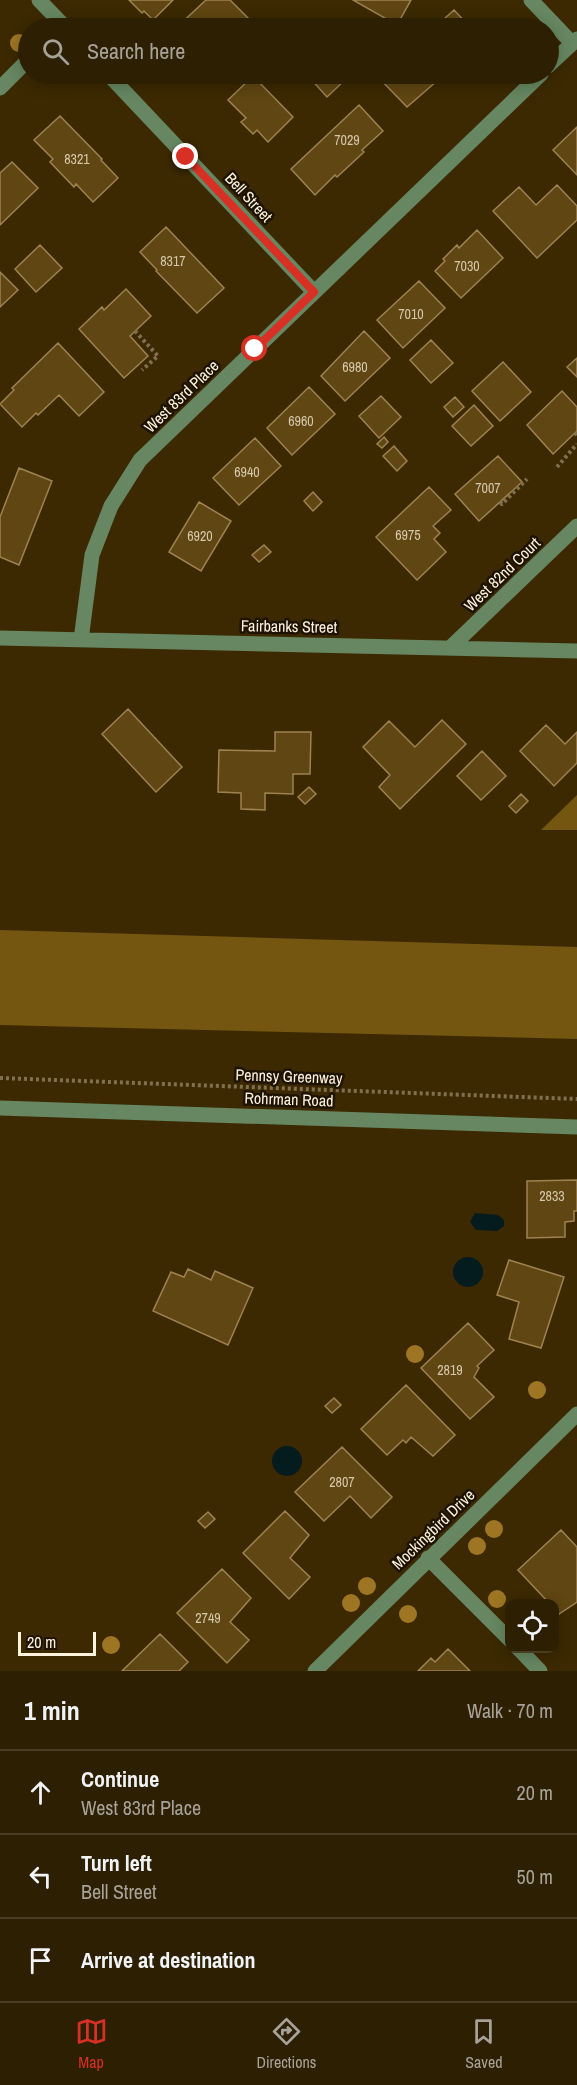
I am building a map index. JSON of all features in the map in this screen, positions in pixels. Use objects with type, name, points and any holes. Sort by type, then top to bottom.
[{"type":"street","points":[[39,0],[54,18]]},
{"type":"street","points":[[531,0],[550,18]]},
{"type":"street","points":[[559,27],[574,41],[559,56]]},
{"type":"street","points":[[0,88],[18,70]]},
{"type":"street","name":"Bell Street","points":[[117,84],[314,292]]},
{"type":"street","name":"West 83rd Place","points":[[81,640],[92,555],[111,506],[140,460],[531,84]]},
{"type":"street","name":"West 82nd Court","points":[[451,647],[577,526]]},
{"type":"street","name":"Fairbanks Street","points":[[0,638],[577,651]]},
{"type":"street","name":"Rohrman Road","points":[[0,1108],[577,1127]]},
{"type":"street","name":"Mockingbird Drive","points":[[315,1671],[577,1414]]},
{"type":"street","points":[[429,1558],[505,1635]]},
{"type":"street","points":[[523,1653],[540,1671]]},
{"type":"path","points":[[135,331],[158,356],[142,370]]},
{"type":"path","points":[[557,467],[577,444]]},
{"type":"path","points":[[500,502],[502,504],[527,479]]},
{"type":"path","name":"Pennsy Greenway","points":[[0,1078],[577,1099]]},
{"type":"shaded area","points":[[577,795],[577,830],[541,830]]},
{"type":"shaded area","points":[[0,930],[577,947],[577,1039],[0,1025]]},
{"type":"water","points":[[475,1213],[498,1215],[504,1220],[504,1226],[497,1231],[476,1230],[470,1222]]},
{"type":"water","points":[[468,1257],[474,1258],[482,1266],[482,1278],[474,1286],[468,1287],[462,1286],[454,1278],[453,1272],[454,1266],[462,1258]]},
{"type":"water","points":[[287,1446],[293,1447],[301,1455],[301,1467],[293,1475],[287,1476],[281,1475],[273,1467],[272,1461],[273,1455],[281,1447]]},
{"type":"building","points":[[129,0],[173,0],[155,18],[151,18],[144,11],[142,13]]},
{"type":"building","points":[[206,0],[230,0],[248,18],[187,18]]},
{"type":"building","points":[[353,0],[411,0],[401,18],[385,18]]},
{"type":"building","points":[[454,10],[462,18],[445,18]]},
{"type":"building","points":[[245,84],[261,84],[293,117],[268,142],[257,130],[253,134],[241,122],[246,118],[228,100]]},
{"type":"building","points":[[315,84],[341,84],[327,97]]},
{"type":"building","points":[[385,84],[433,84],[407,107]]},
{"type":"building","points":[[359,105],[383,131],[362,150],[364,152],[337,177],[335,175],[315,195],[291,169]]},
{"type":"building","points":[[60,116],[118,178],[93,202],[76,184],[74,187],[50,162],[53,159],[34,140]]},
{"type":"building","points":[[577,127],[577,175],[553,150]]},
{"type":"building","points":[[12,162],[38,188],[0,225],[0,173]]},
{"type":"building","points":[[557,185],[577,206],[577,220],[537,258],[493,211],[519,187],[536,205]]},
{"type":"building","points":[[166,227],[224,288],[197,313],[140,252]]},
{"type":"building","points":[[477,230],[503,258],[461,298],[435,271],[457,245],[459,248]]},
{"type":"building","points":[[40,245],[62,268],[36,292],[15,269]]},
{"type":"building","points":[[0,272],[18,290],[0,307]]},
{"type":"building","points":[[419,281],[445,308],[403,348],[377,320]]},
{"type":"building","points":[[126,289],[151,316],[130,336],[148,356],[124,378],[79,329],[102,307],[104,310]]},
{"type":"building","points":[[364,331],[390,358],[345,401],[321,376]]},
{"type":"building","points":[[431,340],[453,363],[431,383],[410,360]]},
{"type":"building","points":[[58,343],[104,392],[79,416],[59,395],[22,427],[0,404],[14,390],[12,388]]},
{"type":"building","points":[[577,358],[577,377],[567,367]]},
{"type":"building","points":[[503,362],[531,392],[500,421],[472,391]]},
{"type":"building","points":[[309,387],[335,414],[292,455],[267,428]]},
{"type":"building","points":[[562,391],[577,407],[577,431],[553,454],[527,425]]},
{"type":"building","points":[[381,396],[401,417],[379,438],[359,416]]},
{"type":"building","points":[[455,397],[464,407],[453,417],[444,407]]},
{"type":"building","points":[[474,405],[493,426],[471,446],[452,426]]},
{"type":"building","points":[[384,437],[388,442],[382,448],[377,444]]},
{"type":"building","points":[[255,438],[281,466],[239,505],[213,478]]},
{"type":"building","points":[[394,446],[407,461],[397,471],[383,456]]},
{"type":"building","points":[[498,456],[522,482],[479,521],[455,494]]},
{"type":"building","points":[[19,468],[52,481],[19,565],[0,557],[0,517]]},
{"type":"building","points":[[429,487],[451,510],[433,526],[440,533],[434,539],[446,552],[417,580],[376,537]]},
{"type":"building","points":[[313,492],[322,502],[313,511],[304,501]]},
{"type":"building","points":[[199,502],[231,521],[201,571],[169,552]]},
{"type":"building","points":[[264,545],[271,552],[259,562],[252,555]]},
{"type":"building","points":[[128,709],[182,767],[156,792],[102,734]]},
{"type":"building","points":[[442,720],[466,744],[400,809],[379,787],[390,775],[363,747],[389,721],[415,747]]},
{"type":"building","points":[[546,725],[565,744],[577,732],[577,763],[554,786],[520,751]]},
{"type":"building","points":[[275,732],[311,732],[310,774],[293,774],[293,794],[265,793],[265,810],[241,809],[241,793],[218,792],[219,750],[275,751]]},
{"type":"building","points":[[482,751],[506,776],[481,800],[457,776]]},
{"type":"building","points":[[309,787],[316,794],[305,804],[298,797]]},
{"type":"building","points":[[521,794],[528,801],[516,813],[509,806]]},
{"type":"building","points":[[577,1180],[577,1211],[574,1211],[574,1221],[565,1222],[565,1237],[527,1238],[527,1181]]},
{"type":"building","points":[[509,1260],[564,1277],[541,1348],[509,1339],[519,1302],[497,1295]]},
{"type":"building","points":[[188,1269],[211,1280],[215,1271],[253,1288],[228,1345],[153,1311],[171,1272],[184,1277]]},
{"type":"building","points":[[468,1323],[494,1350],[477,1366],[479,1368],[474,1377],[494,1397],[470,1419],[421,1368]]},
{"type":"building","points":[[406,1385],[455,1435],[433,1456],[411,1437],[406,1443],[403,1440],[387,1455],[361,1429]]},
{"type":"building","points":[[334,1398],[341,1405],[332,1413],[325,1406]]},
{"type":"building","points":[[342,1447],[392,1497],[371,1518],[350,1496],[324,1521],[295,1492]]},
{"type":"building","points":[[285,1511],[309,1535],[290,1558],[310,1577],[289,1599],[243,1553]]},
{"type":"building","points":[[208,1512],[215,1519],[205,1528],[198,1521]]},
{"type":"building","points":[[561,1530],[577,1547],[577,1602],[559,1614],[559,1599],[545,1599],[518,1570]]},
{"type":"building","points":[[222,1569],[251,1598],[230,1622],[249,1640],[227,1663],[177,1613]]},
{"type":"building","points":[[160,1634],[188,1662],[179,1671],[122,1671]]},
{"type":"building","points":[[448,1649],[470,1671],[418,1671],[431,1658],[435,1662]]},
{"type":"route","points":[[186,157],[314,292],[255,349]]}]
